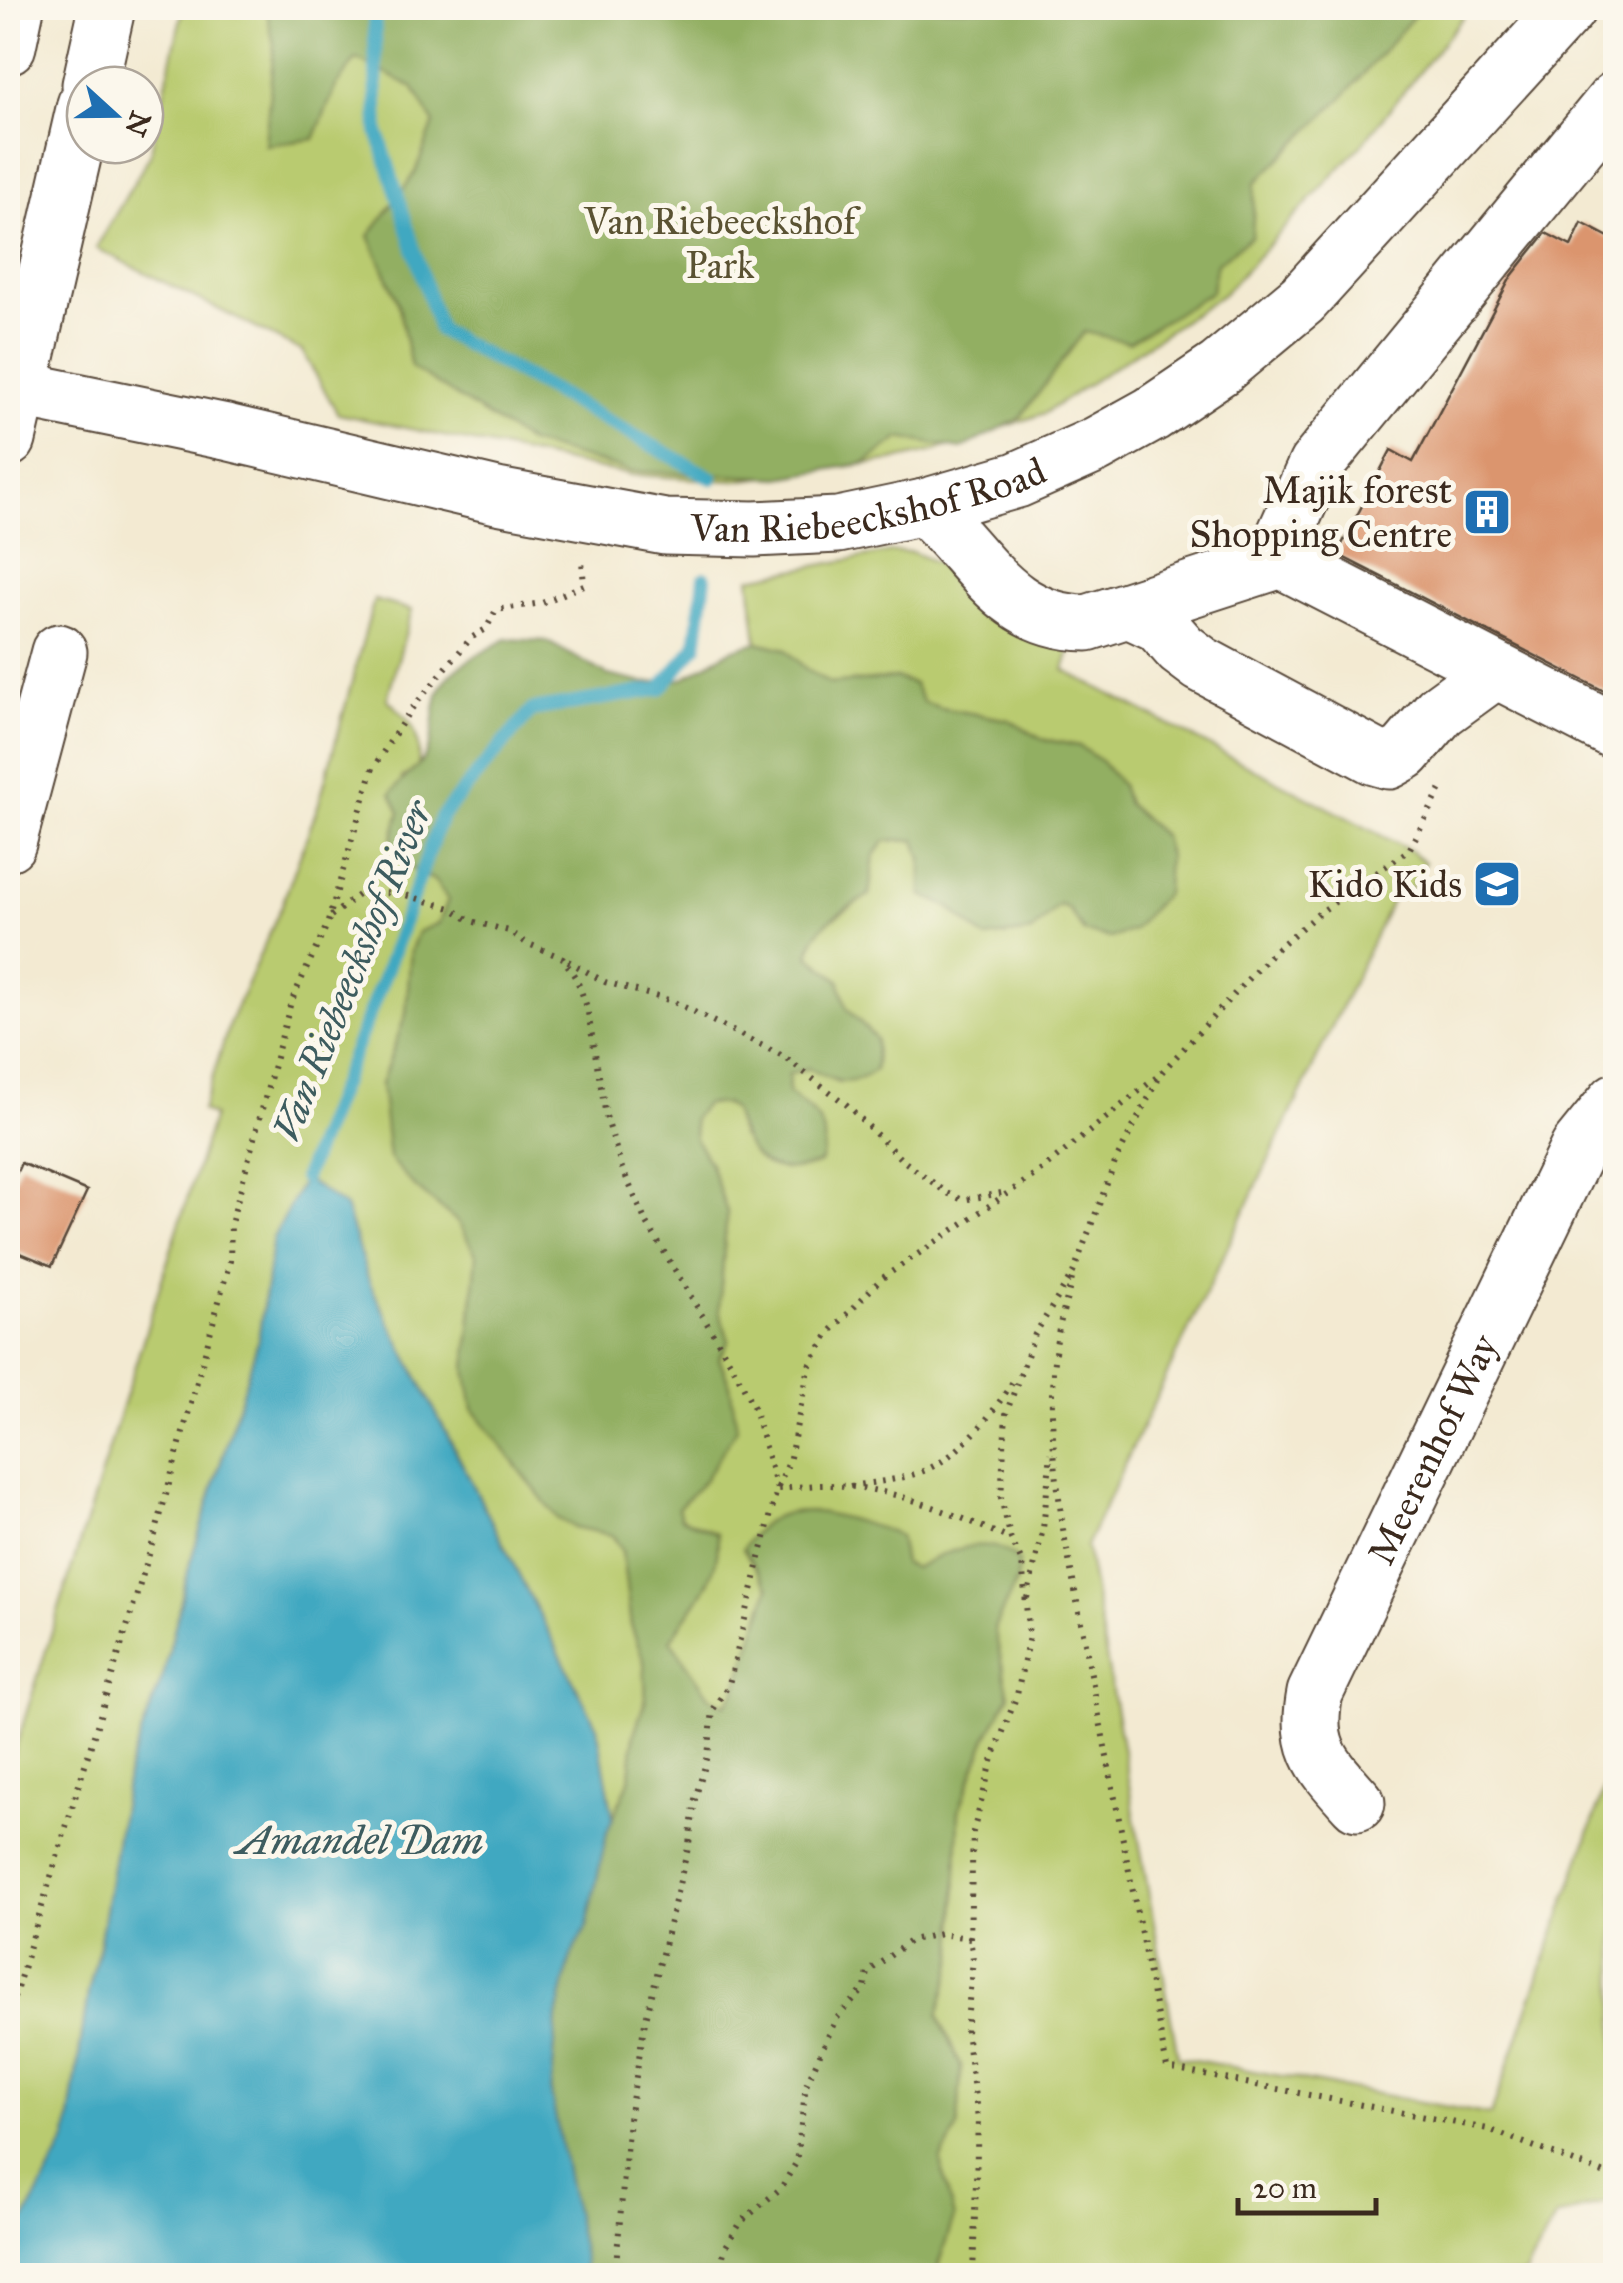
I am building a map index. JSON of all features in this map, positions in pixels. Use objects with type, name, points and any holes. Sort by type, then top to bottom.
[{"type":"street","points":[[8,46],[16,8]]},
{"type":"street","points":[[94,65],[107,8]]},
{"type":"street","name":"Van Riebeeckshof Road","points":[[70,165],[11,405],[665,527],[754,529],[838,524],[924,506],[1016,480],[1096,445],[1152,414],[1220,368],[1303,299],[1561,12]]},
{"type":"street","points":[[1281,560],[1284,534],[1316,465],[1616,99]]},
{"type":"street","points":[[924,506],[996,585],[1033,613],[1059,623],[1087,623],[1281,560],[1616,732]]},
{"type":"street","points":[[1129,610],[1158,624],[1201,664],[1359,749],[1389,761],[1406,752],[1440,711],[1495,671]]},
{"type":"street","points":[[8,843],[59,652]]},
{"type":"street","name":"Meerenhof Way","points":[[1356,1804],[1315,1753],[1310,1716],[1315,1693],[1578,1148],[1616,1101]]},
{"type":"path","points":[[8,2018],[155,1535],[230,1261],[231,1224],[291,1002],[328,919],[373,768],[409,712],[470,638],[486,630],[496,610],[542,603],[584,585],[581,566],[588,515]]},
{"type":"path","points":[[615,2276],[629,2119],[644,2027],[689,1844],[708,1756],[713,1710],[729,1684],[777,1489],[789,1462],[809,1368],[829,1334],[880,1279],[1016,1189],[1162,1072],[1274,952],[1318,914],[1410,850],[1444,784]]},
{"type":"path","points":[[328,919],[362,892],[402,894],[451,908],[470,921],[509,931],[583,972],[672,1002],[783,1056],[846,1105],[900,1159],[947,1193],[963,1200],[1016,1189]]},
{"type":"path","points":[[563,958],[587,1006],[606,1116],[622,1168],[645,1220],[754,1408],[777,1489]]},
{"type":"path","points":[[1162,1072],[1116,1160],[1073,1273],[1056,1342],[1054,1420],[1063,1528],[1166,2068],[1488,2128],[1616,2178]]},
{"type":"path","points":[[973,2276],[978,2120],[966,2032],[973,1960],[973,1832],[993,1758],[1017,1695],[1029,1636],[1022,1562],[1000,1498],[1006,1414],[1035,1334],[1073,1273]]},
{"type":"path","points":[[844,1487],[929,1469],[999,1406],[1024,1364]]},
{"type":"path","points":[[1026,1604],[1043,1529],[1054,1420]]},
{"type":"path","points":[[777,1489],[825,1485],[924,1503],[1011,1539]]},
{"type":"path","points":[[718,2276],[725,2248],[741,2222],[781,2188],[796,2163],[806,2085],[836,2018],[865,1988],[868,1972],[911,1940],[940,1934],[970,1938]]},
{"type":"green space","name":"Van Riebeeckshof Park","points":[[183,8],[1470,8],[1362,144],[1223,294],[1045,413],[934,451],[890,461],[735,481],[630,475],[338,414],[302,351],[96,248],[144,165],[165,165],[165,88]]},
{"type":"green space","name":"Van Riebeeckshof Park","points":[[266,8],[1421,8],[1343,97],[1255,183],[1252,236],[1217,263],[1211,292],[1129,342],[1084,332],[1020,418],[961,449],[900,438],[865,463],[780,478],[630,471],[529,443],[411,367],[398,302],[369,236],[415,173],[434,123],[413,87],[356,59],[336,86],[314,139],[265,145],[274,45]]},
{"type":"green space","points":[[891,552],[912,552],[938,563],[956,578],[1071,647],[1064,670],[1409,850],[1425,862],[1409,891],[1398,887],[1086,1546],[1178,2057],[1491,2115],[1615,1758],[1615,2200],[1556,2217],[1524,2275],[941,2275],[938,2266],[953,2218],[940,2161],[958,2127],[961,2066],[938,2016],[954,1959],[959,1810],[987,1737],[1009,1696],[994,1628],[1017,1580],[949,1552],[914,1568],[904,1564],[899,1536],[769,1588],[736,1691],[725,1705],[709,1696],[670,1640],[709,1581],[717,1533],[681,1518],[678,1508],[705,1479],[730,1385],[719,1358],[729,1341],[719,1310],[727,1212],[710,1164],[695,1139],[693,1118],[705,1103],[725,1104],[733,1110],[741,1137],[812,1111],[788,1093],[789,1074],[808,1068],[840,1083],[876,1039],[847,1008],[839,980],[809,955],[818,928],[869,895],[874,856],[885,841],[916,840],[922,858],[922,895],[949,907],[985,938],[1031,932],[1058,905],[1068,908],[1084,932],[1163,836],[1127,804],[1121,785],[1079,746],[1042,739],[1009,720],[923,702],[914,684],[896,678],[830,684],[785,649],[757,642],[750,578]]},
{"type":"green space","points":[[374,600],[412,610],[387,699],[414,730],[418,769],[402,777],[400,812],[391,846],[409,867],[435,881],[448,900],[439,923],[418,932],[411,950],[406,1014],[381,1084],[414,1186],[458,1222],[477,1256],[466,1369],[574,1527],[612,1535],[622,1551],[631,1625],[644,1661],[646,1698],[634,1734],[630,1779],[613,1817],[597,1727],[370,1284],[345,1207],[273,1238],[258,1341],[190,1563],[164,1673],[128,1770],[88,1993],[67,2139],[14,2234],[8,2257],[8,1772],[213,1116],[202,1111],[230,1022],[282,905],[319,803]]},
{"type":"green space","points":[[506,639],[546,641],[608,675],[644,683],[682,679],[731,650],[757,642],[785,649],[830,684],[896,678],[914,684],[923,702],[1009,720],[1042,739],[1079,746],[1102,762],[1121,785],[1127,804],[1163,836],[1168,856],[1166,893],[1133,930],[1111,938],[1084,932],[1068,908],[1059,905],[1031,932],[985,938],[949,907],[922,895],[922,858],[916,840],[885,841],[874,856],[869,895],[823,926],[809,956],[839,980],[847,1008],[876,1039],[875,1070],[857,1080],[834,1080],[808,1068],[789,1074],[788,1093],[814,1115],[823,1130],[820,1163],[786,1169],[762,1162],[745,1142],[733,1110],[725,1104],[705,1104],[693,1119],[695,1139],[710,1164],[727,1212],[719,1310],[729,1341],[719,1358],[730,1385],[737,1428],[705,1479],[678,1508],[681,1518],[717,1533],[718,1548],[704,1590],[670,1640],[709,1696],[725,1705],[736,1691],[769,1588],[743,1549],[757,1530],[773,1518],[809,1511],[890,1531],[899,1536],[904,1564],[914,1568],[954,1551],[981,1545],[1007,1552],[1019,1561],[1017,1580],[994,1628],[1009,1696],[987,1737],[959,1810],[954,1959],[938,2016],[961,2066],[958,2127],[940,2161],[954,2218],[938,2265],[941,2275],[583,2275],[584,2262],[551,2095],[557,2017],[570,1959],[587,1926],[607,1832],[630,1779],[634,1734],[646,1698],[644,1661],[631,1625],[622,1551],[613,1535],[574,1527],[557,1518],[473,1409],[466,1369],[477,1256],[458,1222],[414,1186],[389,1158],[381,1084],[406,1014],[411,950],[418,932],[439,923],[448,900],[435,881],[409,867],[390,846],[400,812],[391,794],[426,755],[444,683],[458,667]]},
{"type":"water","name":"Amandel Dam","points":[[304,1178],[345,1207],[370,1284],[597,1727],[613,1817],[587,1926],[570,1959],[557,2017],[551,2094],[584,2262],[583,2275],[8,2275],[14,2234],[67,2139],[88,1993],[128,1770],[164,1673],[190,1563],[258,1341],[273,1238]]},
{"type":"building","name":"Majik forest Shopping Centre","points":[[1582,223],[1616,241],[1616,697],[1337,554],[1391,450],[1413,462],[1511,277],[1546,233],[1571,246]]},
{"type":"building","points":[[21,1163],[87,1191],[52,1266],[8,1248],[8,1191]]},
{"type":"waterway","name":"Van Riebeeckshof River","points":[[374,8],[378,132],[439,330],[712,478]]},
{"type":"waterway","name":"Van Riebeeckshof River","points":[[304,1178],[386,971],[441,817],[532,710],[660,689],[696,646],[705,578]]},
{"type":"place","name":"Majik forest Shopping Centre","points":[[1487,512]]},
{"type":"place","name":"Kido Kids","points":[[1497,884]]}]
